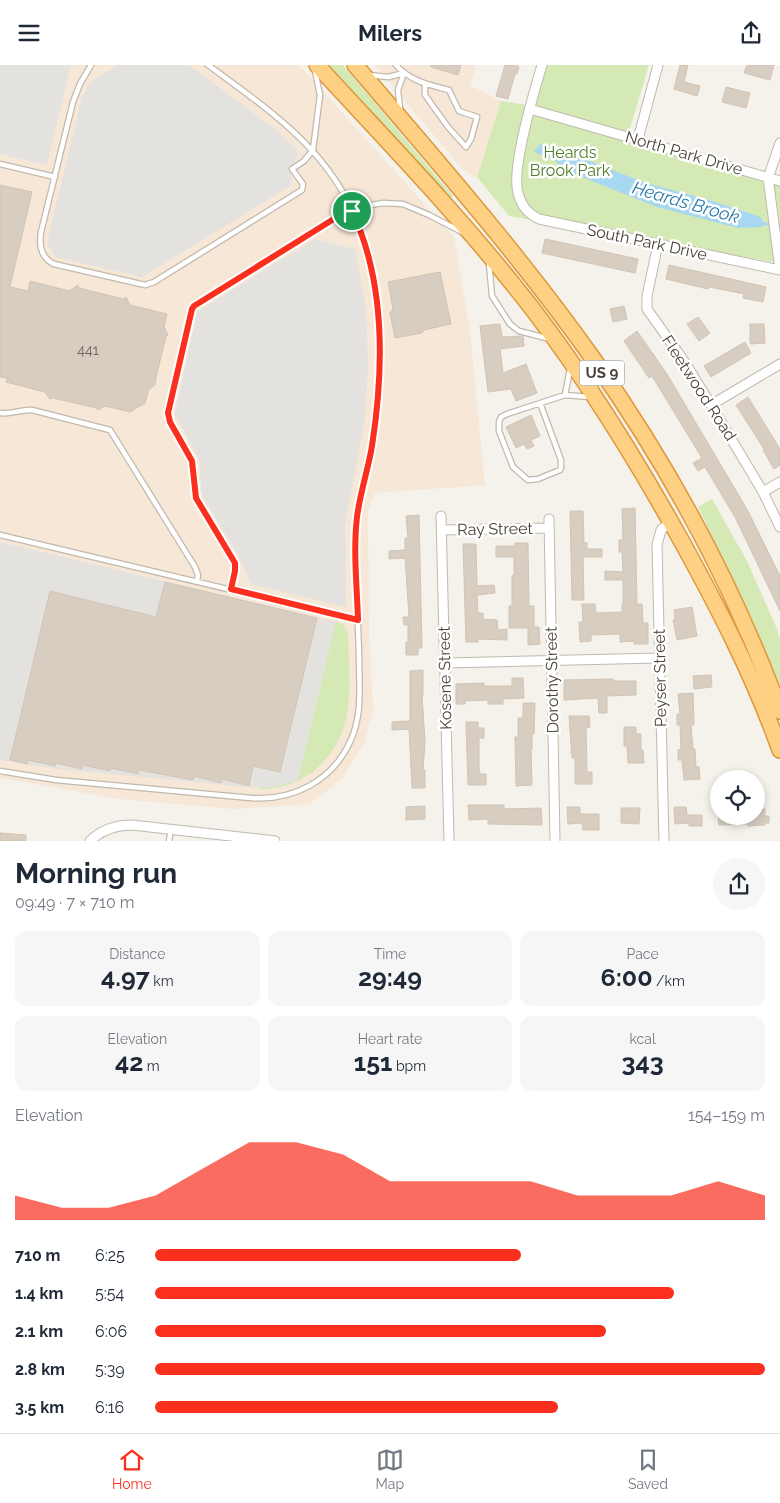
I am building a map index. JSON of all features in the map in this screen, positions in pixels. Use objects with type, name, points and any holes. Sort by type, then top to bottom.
[{"type":"highway","name":"US 9","points":[[317,65],[514,285],[595,397],[671,521],[737,646],[780,750]]},
{"type":"highway","name":"US 9","points":[[359,70],[553,304],[634,421],[671,481],[721,575],[751,640],[780,711]]},
{"type":"street","points":[[530,109],[542,65]]},
{"type":"street","points":[[638,139],[658,65]]},
{"type":"street","name":"North Park Drive","points":[[530,109],[780,181]]},
{"type":"street","name":"South Park Drive","points":[[530,109],[516,179],[517,192],[521,203],[532,216],[780,269]]},
{"type":"street","points":[[780,143],[768,178],[780,269]]},
{"type":"street","name":"Fleetwood Road","points":[[658,244],[647,296],[648,309],[684,361],[711,405],[763,492],[780,527]]},
{"type":"street","points":[[711,405],[780,364]]},
{"type":"street","points":[[763,492],[780,482]]},
{"type":"street","name":"Kosene Street","points":[[441,517],[449,841]]},
{"type":"street","name":"Peyser Street","points":[[664,841],[658,539],[661,530],[671,521]]},
{"type":"street","name":"Ray Street","points":[[442,530],[549,524]]},
{"type":"street","name":"Dorothy Street","points":[[549,524],[555,841]]},
{"type":"street","points":[[445,663],[660,658]]},
{"type":"street","points":[[90,841],[104,830],[117,825],[132,825],[275,841]]},
{"type":"lane","points":[[91,65],[75,96],[40,243],[41,249],[48,261],[56,265],[145,285],[154,282],[301,192],[303,184],[292,169],[304,161],[313,151],[320,95],[319,84],[312,65]]},
{"type":"lane","points":[[0,771],[56,780],[258,799],[275,798],[298,792],[313,784],[333,768],[344,753],[353,735],[359,707],[357,525],[376,419],[379,354],[378,307],[375,287],[364,240],[352,211],[340,188],[313,151],[278,117],[208,65]]},
{"type":"lane","points":[[396,65],[404,73],[425,84],[449,89],[459,111],[477,117],[471,139],[466,147],[448,127],[425,95],[425,84]]},
{"type":"lane","points":[[359,70],[388,77],[404,73]]},
{"type":"lane","points":[[404,73],[398,98],[405,125]]},
{"type":"lane","points":[[0,164],[55,177]]},
{"type":"lane","points":[[231,589],[235,563],[196,498],[192,461],[168,415],[192,309],[196,304],[337,217],[377,203],[403,204],[420,210],[449,225],[480,245],[490,266],[493,301],[510,324],[519,331],[556,341]]},
{"type":"lane","points":[[565,395],[572,363]]},
{"type":"lane","points":[[540,403],[561,460],[561,467],[560,471],[538,479],[528,480],[513,467],[499,431],[498,422],[501,417],[507,414],[540,403],[565,395],[595,397]]},
{"type":"lane","points":[[0,413],[10,414],[28,410],[110,430],[195,567],[198,575],[197,581]]},
{"type":"lane","points":[[0,535],[358,620]]},
{"type":"lane","points":[[170,841],[171,829]]},
{"type":"shaded area","points":[[0,65],[299,65],[454,237],[470,331],[485,485],[375,493],[368,511],[369,632],[373,711],[364,743],[342,779],[309,804],[234,809],[120,799],[0,778]]},
{"type":"shaded area","points":[[0,65],[71,65],[47,165],[0,154]]},
{"type":"shaded area","points":[[118,65],[189,65],[271,126],[298,151],[290,186],[142,277],[55,257],[47,243],[82,98],[89,83]]},
{"type":"shaded area","points":[[375,65],[476,65],[470,86],[501,101],[477,177],[464,171]]},
{"type":"shaded area","points":[[315,239],[355,249],[366,308],[368,364],[365,418],[345,524],[346,607],[251,584],[238,555],[202,495],[199,459],[175,414],[197,312]]},
{"type":"shaded area","points":[[0,542],[336,622],[298,780],[274,787],[247,787],[57,769],[0,760]]},
{"type":"green space","points":[[328,65],[343,65],[453,196],[449,199]]},
{"type":"green space","name":"Heards Brook Park","points":[[547,65],[649,65],[629,132],[780,177],[780,263],[509,216],[477,177],[501,101],[534,106]]},
{"type":"green space","points":[[712,499],[747,561],[777,629],[780,639],[780,686],[752,618],[698,507]]},
{"type":"green space","points":[[329,620],[343,624],[348,632],[349,690],[348,709],[344,726],[337,743],[326,758],[311,773],[287,785],[260,789],[259,787]]},
{"type":"water","points":[[540,144],[572,154],[643,182],[758,216],[762,219],[763,227],[738,228],[657,207],[562,169],[555,160],[534,152]]},
{"type":"building","points":[[431,65],[461,65],[458,75],[431,67]]},
{"type":"building","points":[[505,65],[517,65],[519,67],[517,74],[515,74],[508,99],[496,96]]},
{"type":"building","points":[[680,65],[688,65],[684,82],[700,86],[697,96],[674,89]]},
{"type":"building","points":[[747,65],[774,65],[770,80],[744,73]]},
{"type":"building","points":[[726,87],[750,93],[746,108],[722,102]]},
{"type":"building","points":[[0,185],[32,192],[10,287],[28,291],[30,281],[69,291],[78,285],[79,288],[123,299],[126,297],[130,305],[167,314],[164,327],[168,335],[166,336],[156,384],[149,389],[145,403],[130,412],[105,406],[98,410],[53,398],[50,399],[45,392],[6,382],[7,378],[0,377]]},
{"type":"building","points":[[545,239],[638,259],[635,273],[542,253]]},
{"type":"building","points":[[669,265],[766,287],[763,302],[743,298],[744,294],[709,287],[708,289],[666,279]]},
{"type":"building","points":[[440,272],[451,324],[424,330],[422,333],[395,338],[390,313],[393,309],[388,282]]},
{"type":"building","points":[[624,306],[627,319],[613,322],[610,309]]},
{"type":"building","points":[[698,317],[710,333],[699,341],[687,324]]},
{"type":"building","points":[[500,324],[502,337],[523,336],[524,346],[500,349],[503,373],[526,364],[537,393],[516,401],[511,389],[488,392],[480,326]]},
{"type":"building","points":[[750,324],[764,324],[765,343],[750,344]]},
{"type":"building","points":[[637,331],[667,374],[748,511],[780,576],[780,611],[735,517],[705,467],[698,471],[693,463],[702,458],[652,376],[649,378],[624,341]]},
{"type":"building","points":[[745,342],[751,353],[711,377],[704,366]]},
{"type":"building","points":[[748,397],[780,449],[780,465],[774,469],[764,449],[736,405]]},
{"type":"building","points":[[531,415],[540,436],[531,440],[534,446],[527,449],[524,444],[516,448],[506,427]]},
{"type":"building","points":[[635,508],[637,604],[642,604],[643,623],[648,623],[648,644],[634,644],[634,641],[620,642],[620,634],[591,635],[591,641],[580,642],[579,622],[583,622],[582,604],[595,604],[596,613],[622,612],[623,580],[605,580],[605,571],[623,572],[622,552],[619,552],[619,540],[623,540],[622,509]]},
{"type":"building","points":[[570,511],[583,511],[584,543],[587,543],[587,549],[602,549],[602,557],[583,557],[584,600],[572,600]]},
{"type":"building","points":[[419,515],[422,648],[418,648],[418,655],[406,655],[408,625],[404,625],[403,617],[409,617],[405,558],[389,559],[389,551],[405,550],[405,538],[408,538],[406,516]]},
{"type":"building","points":[[515,543],[528,543],[529,606],[534,606],[534,627],[539,627],[540,644],[528,645],[528,628],[509,628],[509,606],[512,606],[514,557],[496,557],[496,546],[515,546]]},
{"type":"building","points":[[463,544],[476,544],[477,586],[494,585],[495,593],[477,595],[478,613],[483,613],[483,619],[497,620],[498,630],[507,629],[507,640],[478,639],[478,642],[466,642]]},
{"type":"building","points":[[165,582],[317,618],[280,772],[253,766],[249,786],[222,779],[221,783],[194,776],[193,780],[139,770],[138,774],[111,768],[110,771],[83,765],[82,769],[56,763],[55,766],[28,760],[27,764],[10,760],[50,591],[156,617]]},
{"type":"building","points":[[692,607],[697,636],[677,640],[673,620],[675,620],[674,610]]},
{"type":"building","points":[[423,670],[422,695],[425,741],[423,771],[425,770],[425,788],[412,788],[409,729],[392,730],[392,722],[410,721],[410,671]]},
{"type":"building","points":[[711,675],[712,687],[694,689],[693,676]]},
{"type":"building","points":[[512,678],[523,678],[524,698],[503,699],[503,704],[488,704],[488,700],[465,701],[465,704],[456,704],[456,684],[484,683],[484,686],[512,686]]},
{"type":"building","points":[[613,679],[613,681],[636,681],[636,695],[607,696],[607,713],[599,713],[598,698],[564,700],[564,680]]},
{"type":"building","points":[[693,693],[694,725],[691,725],[696,767],[699,767],[700,779],[684,780],[682,760],[678,760],[678,750],[681,749],[680,725],[677,725],[677,714],[680,714],[678,694]]},
{"type":"building","points":[[523,703],[535,703],[534,734],[532,734],[531,749],[532,785],[516,786],[515,737],[518,737],[518,718],[523,718]]},
{"type":"building","points":[[569,716],[589,716],[590,727],[586,728],[587,772],[592,772],[592,784],[575,784],[575,758],[572,758]]},
{"type":"building","points":[[466,722],[478,722],[478,728],[484,728],[484,738],[479,738],[479,768],[480,774],[486,774],[486,785],[468,785]]},
{"type":"building","points":[[624,727],[636,727],[636,734],[641,734],[641,750],[643,750],[644,763],[628,763],[627,746],[624,746]]},
{"type":"building","points":[[468,805],[504,805],[504,809],[541,808],[542,825],[488,824],[488,819],[469,820]]},
{"type":"building","points":[[425,806],[425,819],[406,820],[406,807]]},
{"type":"building","points":[[567,807],[580,807],[580,814],[599,814],[599,830],[583,830],[582,823],[568,824]]},
{"type":"building","points":[[674,807],[686,807],[687,815],[702,815],[702,826],[689,826],[689,823],[675,824]]},
{"type":"building","points":[[621,808],[640,808],[639,824],[621,823]]},
{"type":"building","points":[[765,816],[769,816],[769,823],[765,823]]},
{"type":"building","points":[[0,833],[26,835],[26,841],[0,841]]},
{"type":"waterway","name":"Heards Brook","points":[[759,223],[780,226]]},
{"type":"route","points":[[352,211],[364,240],[375,287],[378,307],[379,354],[376,419],[357,525],[358,620],[231,589],[235,563],[196,498],[192,461],[170,422],[168,413],[194,306],[337,217],[352,211]]}]
